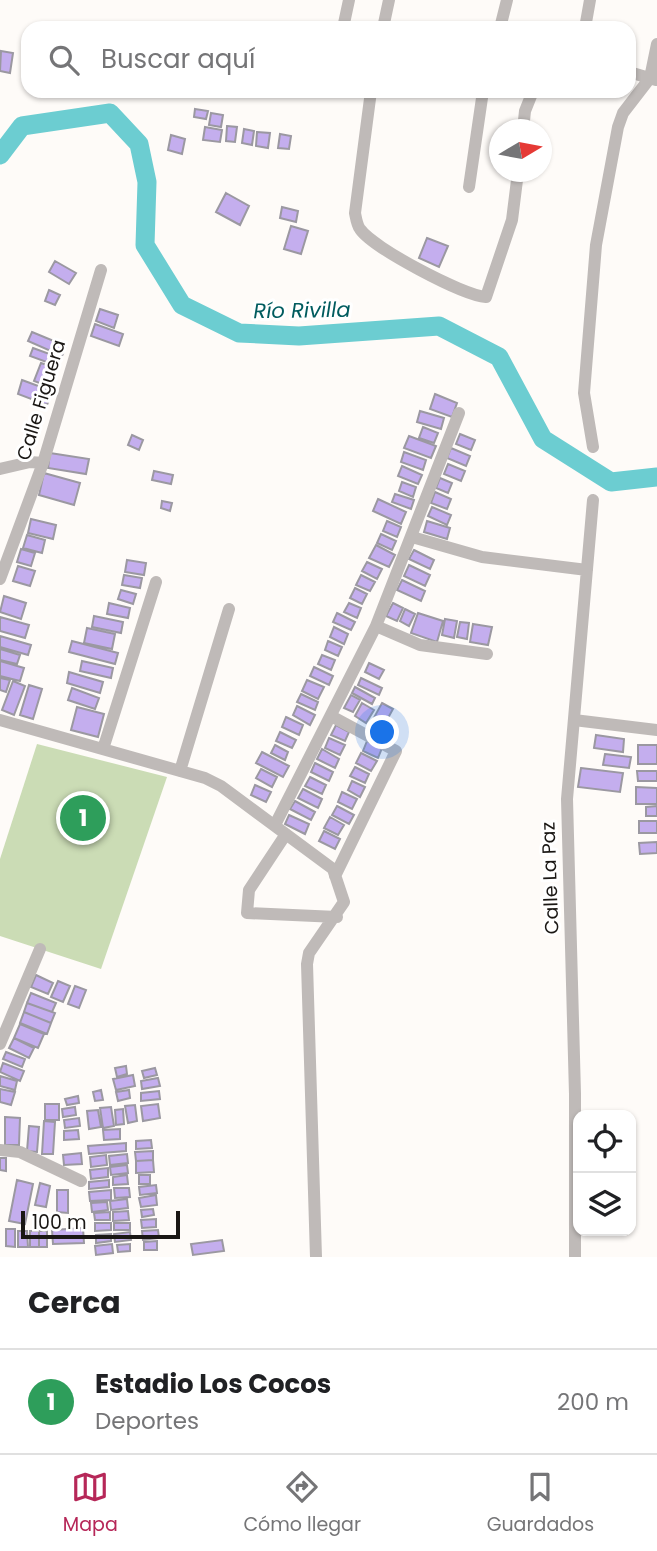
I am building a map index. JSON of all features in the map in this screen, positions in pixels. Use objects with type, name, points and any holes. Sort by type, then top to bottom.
[{"type":"street","points":[[344,21],[349,0]]},
{"type":"street","points":[[384,21],[389,0]]},
{"type":"street","points":[[502,21],[507,0]]},
{"type":"street","points":[[586,21],[590,0]]},
{"type":"street","points":[[593,447],[584,393],[596,245],[618,127],[623,113],[653,79],[657,44]]},
{"type":"street","points":[[636,74],[653,79]]},
{"type":"street","points":[[370,98],[355,213],[358,228],[370,240],[456,289],[486,296],[512,220],[517,182]]},
{"type":"street","points":[[469,187],[482,98]]},
{"type":"street","points":[[526,119],[531,98]]},
{"type":"street","name":"Calle Figuera","points":[[0,579],[43,463],[101,270]]},
{"type":"street","points":[[275,825],[376,626],[459,413]]},
{"type":"street","points":[[0,469],[30,462],[43,463]]},
{"type":"street","name":"Calle La Paz","points":[[575,1257],[575,1094],[567,799],[593,500]]},
{"type":"street","points":[[412,537],[482,557],[587,570]]},
{"type":"street","points":[[103,750],[156,582]]},
{"type":"street","points":[[180,771],[229,609]]},
{"type":"street","points":[[376,626],[421,645],[488,654]]},
{"type":"street","points":[[331,716],[396,751],[335,876]]},
{"type":"street","points":[[0,720],[180,771],[221,786],[333,869],[344,902],[337,916],[309,953],[307,964],[316,1257]]},
{"type":"street","points":[[574,720],[657,730]]},
{"type":"street","points":[[286,834],[249,890],[247,912],[337,916]]},
{"type":"street","points":[[0,1044],[40,949]]},
{"type":"street","points":[[0,1150],[20,1152],[80,1181]]},
{"type":"green space","points":[[37,744],[167,777],[101,969],[0,936],[0,859]]},
{"type":"building","points":[[1,51],[13,53],[10,73],[0,71]]},
{"type":"building","points":[[195,109],[208,111],[206,119],[194,117]]},
{"type":"building","points":[[211,113],[223,115],[221,127],[209,125]]},
{"type":"building","points":[[227,126],[237,127],[235,142],[226,141]]},
{"type":"building","points":[[205,127],[222,130],[220,142],[203,140]]},
{"type":"building","points":[[244,129],[254,131],[252,145],[242,143]]},
{"type":"building","points":[[257,132],[270,133],[268,148],[256,146]]},
{"type":"building","points":[[280,134],[291,136],[289,149],[278,148]]},
{"type":"building","points":[[171,135],[185,139],[182,154],[168,150]]},
{"type":"building","points":[[226,193],[249,206],[240,225],[216,212]]},
{"type":"building","points":[[282,207],[298,211],[296,222],[280,218]]},
{"type":"building","points":[[291,226],[308,231],[301,254],[284,249]]},
{"type":"building","points":[[427,238],[448,246],[439,267],[419,258]]},
{"type":"building","points":[[55,261],[76,273],[69,284],[49,272]]},
{"type":"building","points":[[49,290],[60,295],[55,305],[45,301]]},
{"type":"building","points":[[100,309],[118,315],[114,328],[96,321]]},
{"type":"building","points":[[95,324],[123,334],[119,346],[91,336]]},
{"type":"building","points":[[32,332],[66,346],[62,356],[28,341]]},
{"type":"building","points":[[33,348],[55,356],[52,364],[30,356]]},
{"type":"building","points":[[41,363],[56,368],[50,387],[34,381]]},
{"type":"building","points":[[22,380],[52,391],[47,405],[18,394]]},
{"type":"building","points":[[435,394],[457,403],[452,417],[430,409]]},
{"type":"building","points":[[420,411],[444,418],[441,429],[417,422]]},
{"type":"building","points":[[423,427],[438,433],[434,443],[419,438]]},
{"type":"building","points":[[460,434],[475,440],[471,450],[456,444]]},
{"type":"building","points":[[132,435],[143,440],[139,450],[128,445]]},
{"type":"building","points":[[409,436],[436,446],[431,458],[404,448]]},
{"type":"building","points":[[451,448],[470,456],[466,466],[447,458]]},
{"type":"building","points":[[404,452],[426,460],[423,470],[401,462]]},
{"type":"building","points":[[50,453],[89,459],[86,474],[48,468]]},
{"type":"building","points":[[448,464],[465,471],[461,481],[444,474]]},
{"type":"building","points":[[402,466],[422,475],[418,484],[398,476]]},
{"type":"building","points":[[154,471],[173,475],[171,484],[152,480]]},
{"type":"building","points":[[44,473],[80,483],[74,505],[39,495]]},
{"type":"building","points":[[440,478],[452,483],[448,493],[436,488]]},
{"type":"building","points":[[402,482],[416,487],[413,497],[399,491]]},
{"type":"building","points":[[435,492],[451,499],[447,509],[431,503]]},
{"type":"building","points":[[395,494],[414,500],[411,509],[392,502]]},
{"type":"building","points":[[378,499],[406,512],[401,524],[373,511]]},
{"type":"building","points":[[162,501],[172,503],[170,511],[161,508]]},
{"type":"building","points":[[432,507],[451,515],[447,525],[428,516]]},
{"type":"building","points":[[31,519],[56,525],[53,539],[28,533]]},
{"type":"building","points":[[387,521],[401,527],[397,537],[383,531]]},
{"type":"building","points":[[427,521],[450,528],[447,539],[424,532]]},
{"type":"building","points":[[381,534],[396,541],[392,550],[377,543]]},
{"type":"building","points":[[27,535],[45,540],[42,553],[23,548]]},
{"type":"building","points":[[376,545],[395,555],[389,567],[369,558]]},
{"type":"building","points":[[21,549],[35,553],[31,566],[17,562]]},
{"type":"building","points":[[414,550],[434,560],[430,569],[409,559]]},
{"type":"building","points":[[127,560],[146,563],[144,575],[125,572]]},
{"type":"building","points":[[367,562],[382,569],[377,579],[362,571]]},
{"type":"building","points":[[409,565],[430,575],[425,586],[404,576]]},
{"type":"building","points":[[18,566],[35,571],[30,586],[13,581]]},
{"type":"building","points":[[124,575],[142,578],[140,588],[122,585]]},
{"type":"building","points":[[361,575],[375,582],[370,591],[356,585]]},
{"type":"building","points":[[402,580],[425,591],[421,601],[397,590]]},
{"type":"building","points":[[355,588],[367,594],[362,604],[350,598]]},
{"type":"building","points":[[121,590],[136,594],[133,604],[118,599]]},
{"type":"building","points":[[4,596],[26,603],[21,619],[0,612]]},
{"type":"building","points":[[109,603],[130,608],[128,618],[107,614]]},
{"type":"building","points":[[349,603],[361,608],[357,618],[344,612]]},
{"type":"building","points":[[393,603],[403,608],[397,621],[386,616]]},
{"type":"building","points":[[405,609],[415,614],[409,626],[400,621]]},
{"type":"building","points":[[337,613],[355,622],[351,630],[333,622]]},
{"type":"building","points":[[418,613],[443,621],[437,642],[411,633]]},
{"type":"building","points":[[94,616],[123,622],[121,633],[92,627]]},
{"type":"building","points":[[0,617],[29,625],[25,638],[0,631]]},
{"type":"building","points":[[445,619],[457,621],[454,638],[442,635]]},
{"type":"building","points":[[460,622],[469,623],[467,639],[457,637]]},
{"type":"building","points":[[473,624],[492,627],[488,645],[470,642]]},
{"type":"building","points":[[334,627],[348,634],[344,644],[330,637]]},
{"type":"building","points":[[87,628],[115,634],[112,649],[84,643]]},
{"type":"building","points":[[0,636],[31,645],[28,655],[0,647]]},
{"type":"building","points":[[72,641],[118,653],[115,664],[69,652]]},
{"type":"building","points":[[328,641],[342,647],[338,656],[325,650]]},
{"type":"building","points":[[0,649],[20,655],[17,664],[0,660]]},
{"type":"building","points":[[322,655],[335,660],[331,670],[318,664]]},
{"type":"building","points":[[0,661],[24,668],[20,681],[0,676]]},
{"type":"building","points":[[82,661],[113,668],[111,678],[80,671]]},
{"type":"building","points":[[369,663],[384,670],[379,679],[365,672]]},
{"type":"building","points":[[314,667],[333,676],[329,685],[310,676]]},
{"type":"building","points":[[69,672],[103,682],[100,693],[67,683]]},
{"type":"building","points":[[0,678],[10,680],[6,692],[0,690]]},
{"type":"building","points":[[361,678],[382,688],[379,695],[358,685]]},
{"type":"building","points":[[307,680],[324,687],[318,699],[302,691]]},
{"type":"building","points":[[13,681],[25,686],[14,715],[2,710]]},
{"type":"building","points":[[29,685],[42,689],[33,719],[20,715]]},
{"type":"building","points":[[355,687],[375,698],[372,704],[352,693]]},
{"type":"building","points":[[72,688],[99,698],[95,709],[68,700]]},
{"type":"building","points":[[301,694],[318,702],[315,710],[297,702]]},
{"type":"building","points":[[351,695],[360,700],[353,712],[344,708]]},
{"type":"building","points":[[362,703],[374,710],[366,723],[355,716]]},
{"type":"building","points":[[382,703],[393,709],[382,729],[371,723]]},
{"type":"building","points":[[297,706],[315,715],[310,725],[293,715]]},
{"type":"building","points":[[77,707],[104,714],[98,737],[71,730]]},
{"type":"building","points":[[286,717],[303,725],[299,735],[282,727]]},
{"type":"building","points":[[336,725],[349,732],[345,741],[331,735]]},
{"type":"building","points":[[280,732],[296,740],[292,748],[276,741]]},
{"type":"building","points":[[596,735],[624,739],[623,752],[594,748]]},
{"type":"building","points":[[329,738],[345,745],[340,755],[325,748]]},
{"type":"building","points":[[367,741],[382,748],[378,758],[363,751]]},
{"type":"building","points":[[275,745],[288,752],[285,760],[271,753]]},
{"type":"building","points":[[638,745],[657,745],[657,764],[638,764]]},
{"type":"building","points":[[322,749],[339,759],[335,768],[317,759]]},
{"type":"building","points":[[262,752],[289,766],[283,777],[256,763]]},
{"type":"building","points":[[361,753],[377,761],[371,771],[356,763]]},
{"type":"building","points":[[605,754],[631,757],[629,768],[603,765]]},
{"type":"building","points":[[315,763],[333,772],[329,781],[311,772]]},
{"type":"building","points":[[355,767],[369,774],[365,783],[350,776]]},
{"type":"building","points":[[581,768],[623,773],[620,792],[578,787]]},
{"type":"building","points":[[261,769],[277,777],[272,787],[256,778]]},
{"type":"building","points":[[637,771],[657,771],[657,781],[638,781]]},
{"type":"building","points":[[310,777],[326,785],[322,794],[305,786]]},
{"type":"building","points":[[352,781],[365,787],[360,797],[348,790]]},
{"type":"building","points":[[255,785],[271,792],[266,802],[251,795]]},
{"type":"building","points":[[636,787],[657,788],[657,804],[636,804]]},
{"type":"building","points":[[303,789],[322,799],[318,808],[298,798]]},
{"type":"building","points":[[342,792],[357,799],[352,809],[338,802]]},
{"type":"building","points":[[295,801],[315,812],[311,820],[290,809]]},
{"type":"building","points":[[337,806],[354,815],[349,824],[332,815]]},
{"type":"building","points":[[657,806],[657,816],[646,816],[646,807]]},
{"type":"building","points":[[289,815],[309,824],[305,834],[285,824]]},
{"type":"building","points":[[330,817],[344,825],[338,835],[324,828]]},
{"type":"building","points":[[639,821],[657,821],[657,833],[639,833]]},
{"type":"building","points":[[324,831],[340,839],[335,849],[319,841]]},
{"type":"building","points":[[657,842],[657,853],[640,854],[639,843]]},
{"type":"building","points":[[36,975],[53,983],[48,994],[31,987]]},
{"type":"building","points":[[58,981],[70,986],[63,1002],[51,997]]},
{"type":"building","points":[[75,986],[86,990],[79,1008],[68,1004]]},
{"type":"building","points":[[31,993],[56,1003],[52,1012],[27,1003]]},
{"type":"building","points":[[27,1003],[55,1013],[51,1023],[24,1012]]},
{"type":"building","points":[[24,1012],[51,1023],[47,1034],[20,1023]]},
{"type":"building","points":[[20,1024],[44,1034],[38,1048],[14,1038]]},
{"type":"building","points":[[14,1038],[34,1048],[29,1058],[9,1048]]},
{"type":"building","points":[[6,1052],[25,1059],[22,1067],[3,1059]]},
{"type":"building","points":[[3,1063],[24,1071],[20,1081],[0,1072]]},
{"type":"building","points":[[126,1066],[127,1074],[117,1077],[115,1068]]},
{"type":"building","points":[[155,1068],[157,1075],[144,1078],[142,1071]]},
{"type":"building","points":[[133,1075],[135,1086],[116,1090],[113,1079]]},
{"type":"building","points":[[0,1076],[17,1081],[15,1090],[0,1086]]},
{"type":"building","points":[[158,1078],[160,1086],[142,1089],[141,1081]]},
{"type":"building","points":[[0,1089],[15,1092],[11,1105],[0,1102]]},
{"type":"building","points":[[101,1090],[103,1100],[95,1101],[93,1092]]},
{"type":"building","points":[[129,1090],[130,1098],[118,1101],[116,1092]]},
{"type":"building","points":[[159,1091],[160,1099],[141,1101],[141,1093]]},
{"type":"building","points":[[78,1096],[79,1103],[67,1105],[65,1099]]},
{"type":"building","points":[[45,1104],[59,1104],[59,1120],[45,1120]]},
{"type":"building","points":[[158,1104],[160,1118],[143,1121],[141,1106]]},
{"type":"building","points":[[135,1105],[137,1121],[128,1123],[125,1106]]},
{"type":"building","points":[[75,1107],[76,1115],[63,1117],[62,1109]]},
{"type":"building","points":[[111,1107],[114,1126],[103,1128],[100,1108]]},
{"type":"building","points":[[123,1109],[124,1124],[116,1125],[115,1110]]},
{"type":"building","points":[[98,1110],[101,1127],[89,1129],[87,1111]]},
{"type":"building","points":[[5,1117],[20,1118],[19,1145],[5,1145]]},
{"type":"building","points":[[79,1118],[80,1126],[65,1128],[64,1120]]},
{"type":"building","points":[[44,1121],[55,1122],[53,1154],[42,1154]]},
{"type":"building","points":[[29,1126],[39,1127],[37,1152],[27,1151]]},
{"type":"building","points":[[120,1129],[120,1139],[104,1140],[103,1130]]},
{"type":"building","points":[[78,1130],[79,1139],[64,1140],[64,1131]]},
{"type":"building","points":[[151,1140],[152,1148],[136,1149],[136,1141]]},
{"type":"building","points":[[126,1143],[126,1151],[89,1154],[88,1146]]},
{"type":"building","points":[[153,1151],[153,1160],[136,1161],[135,1152]]},
{"type":"building","points":[[81,1153],[82,1164],[64,1165],[63,1155]]},
{"type":"building","points":[[127,1154],[128,1163],[110,1165],[109,1156]]},
{"type":"building","points":[[106,1155],[107,1165],[91,1167],[90,1157]]},
{"type":"building","points":[[0,1158],[6,1158],[6,1171],[0,1170]]},
{"type":"building","points":[[153,1160],[154,1172],[136,1173],[136,1161]]},
{"type":"building","points":[[127,1165],[128,1173],[111,1175],[110,1167]]},
{"type":"building","points":[[108,1168],[108,1177],[91,1179],[90,1170]]},
{"type":"building","points":[[127,1175],[128,1184],[113,1185],[113,1177]]},
{"type":"building","points":[[139,1175],[150,1175],[150,1184],[139,1184]]},
{"type":"building","points":[[17,1180],[33,1184],[25,1224],[9,1221]]},
{"type":"building","points":[[109,1180],[109,1187],[89,1189],[89,1182]]},
{"type":"building","points":[[40,1183],[50,1186],[46,1207],[35,1205]]},
{"type":"building","points":[[156,1185],[157,1193],[140,1195],[139,1187]]},
{"type":"building","points":[[114,1188],[129,1188],[130,1197],[115,1198]]},
{"type":"building","points":[[57,1190],[68,1190],[68,1213],[57,1212]]},
{"type":"building","points":[[111,1190],[111,1200],[90,1201],[89,1192]]},
{"type":"building","points":[[156,1195],[157,1205],[141,1207],[139,1198]]},
{"type":"building","points":[[127,1199],[128,1208],[111,1210],[110,1201]]},
{"type":"building","points":[[107,1202],[108,1210],[92,1212],[91,1203]]},
{"type":"building","points":[[153,1209],[154,1215],[142,1217],[141,1210]]},
{"type":"building","points":[[128,1211],[129,1220],[113,1221],[113,1212]]},
{"type":"building","points":[[110,1212],[110,1220],[95,1220],[94,1213]]},
{"type":"building","points":[[156,1219],[156,1227],[142,1228],[141,1220]]},
{"type":"building","points":[[95,1223],[111,1223],[111,1230],[95,1231]]},
{"type":"building","points":[[114,1223],[130,1223],[130,1230],[114,1230]]},
{"type":"building","points":[[83,1228],[84,1243],[53,1244],[52,1230]]},
{"type":"building","points":[[6,1229],[15,1229],[15,1247],[6,1246]]},
{"type":"building","points":[[158,1230],[159,1238],[143,1240],[142,1231]]},
{"type":"building","points":[[18,1231],[27,1231],[28,1247],[18,1247]]},
{"type":"building","points":[[30,1231],[39,1231],[39,1247],[30,1247]]},
{"type":"building","points":[[39,1231],[47,1231],[47,1247],[39,1247]]},
{"type":"building","points":[[130,1232],[131,1240],[115,1242],[114,1234]]},
{"type":"building","points":[[111,1234],[111,1241],[96,1243],[96,1235]]},
{"type":"building","points":[[222,1240],[224,1251],[193,1255],[191,1244]]},
{"type":"building","points":[[157,1241],[157,1250],[144,1250],[144,1242]]},
{"type":"building","points":[[112,1244],[113,1253],[96,1255],[95,1246]]},
{"type":"building","points":[[130,1244],[130,1251],[118,1252],[117,1245]]},
{"type":"waterway","name":"Río Rivilla","points":[[0,155],[22,126],[110,113],[139,144],[147,182],[145,245],[182,305],[239,333],[299,336],[439,326],[499,357],[543,439],[611,482],[657,477]]},
{"type":"place","name":"Estadio Los Cocos","points":[[83,818]]}]
